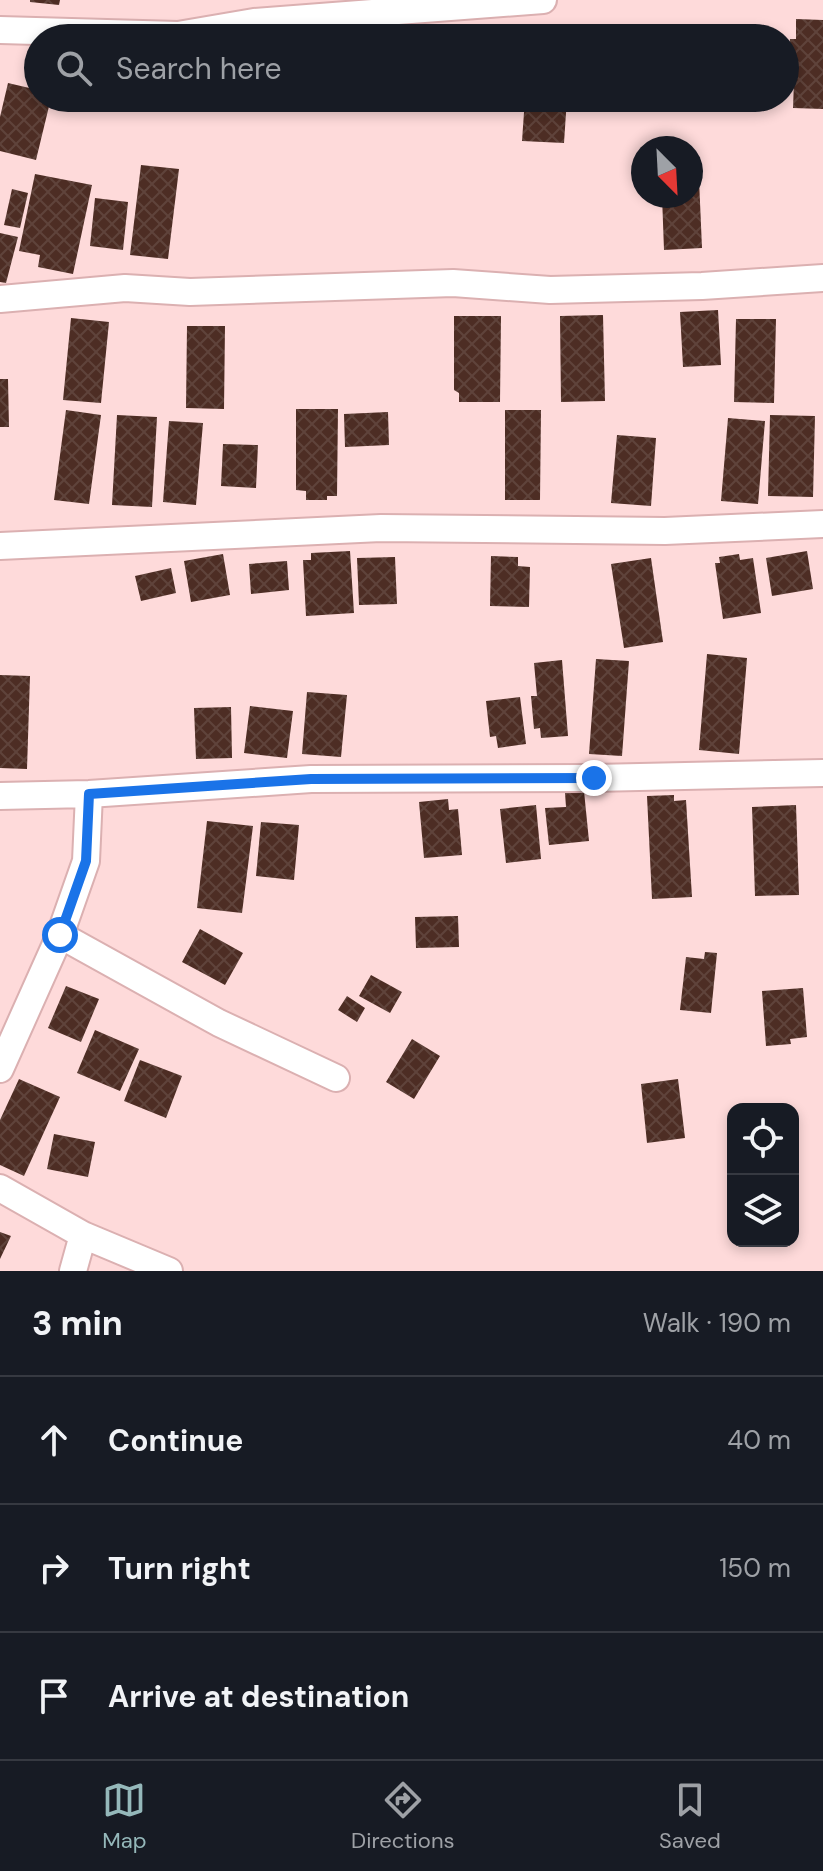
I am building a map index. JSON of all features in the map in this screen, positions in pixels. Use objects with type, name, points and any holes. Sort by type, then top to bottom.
[{"type":"street","points":[[242,24],[543,0]]},
{"type":"street","points":[[0,30],[24,31]]},
{"type":"street","points":[[0,299],[125,288],[190,292],[453,283],[550,290],[702,286],[823,278]]},
{"type":"street","points":[[0,546],[381,528],[665,531],[823,524]]},
{"type":"street","points":[[0,796],[89,794],[311,779],[823,773]]},
{"type":"street","points":[[0,1069],[60,935],[86,861],[89,794]]},
{"type":"street","points":[[60,935],[219,1023],[336,1078]]},
{"type":"street","points":[[0,1188],[83,1235],[169,1271]]},
{"type":"street","points":[[73,1271],[83,1235]]},
{"type":"building","points":[[30,0],[60,0],[59,5]]},
{"type":"building","points":[[796,19],[823,20],[823,109],[799,108],[799,24],[796,24]]},
{"type":"building","points":[[8,83],[24,87],[24,112],[48,112],[36,160],[0,151],[0,117]]},
{"type":"building","points":[[524,112],[566,112],[564,143],[522,141]]},
{"type":"building","points":[[141,165],[179,169],[168,259],[130,255]]},
{"type":"building","points":[[35,174],[92,185],[73,274],[38,267],[40,255],[19,251]]},
{"type":"building","points":[[12,189],[28,193],[20,228],[4,225]]},
{"type":"building","points":[[95,198],[128,202],[123,250],[90,246]]},
{"type":"building","points":[[662,208],[700,208],[702,248],[664,250]]},
{"type":"building","points":[[0,233],[18,237],[6,283],[0,282]]},
{"type":"building","points":[[718,310],[721,365],[683,367],[680,312]]},
{"type":"building","points":[[603,315],[605,401],[561,402],[560,316]]},
{"type":"building","points":[[454,316],[501,316],[500,402],[459,402],[459,393],[454,390]]},
{"type":"building","points":[[71,318],[109,322],[101,403],[63,400]]},
{"type":"building","points":[[736,319],[776,319],[774,403],[734,402]]},
{"type":"building","points":[[187,326],[225,326],[224,409],[186,408]]},
{"type":"building","points":[[0,379],[8,379],[9,427],[0,427]]},
{"type":"building","points":[[296,409],[338,409],[337,496],[327,496],[327,500],[306,500],[306,491],[296,490]]},
{"type":"building","points":[[66,410],[101,415],[89,504],[54,500]]},
{"type":"building","points":[[505,410],[541,410],[540,500],[505,500]]},
{"type":"building","points":[[388,412],[389,445],[345,447],[344,414]]},
{"type":"building","points":[[117,415],[157,417],[152,507],[112,505]]},
{"type":"building","points":[[770,415],[815,416],[813,497],[768,496]]},
{"type":"building","points":[[728,418],[765,421],[758,504],[721,501]]},
{"type":"building","points":[[169,421],[203,423],[196,505],[163,502]]},
{"type":"building","points":[[617,435],[656,438],[651,506],[611,503]]},
{"type":"building","points":[[223,444],[258,445],[256,488],[221,486]]},
{"type":"building","points":[[350,551],[354,613],[306,616],[303,560],[311,560],[311,553]]},
{"type":"building","points":[[807,551],[813,589],[772,596],[766,558]]},
{"type":"building","points":[[223,554],[230,595],[191,602],[184,561]]},
{"type":"building","points":[[739,554],[740,560],[753,558],[761,613],[723,619],[715,563],[720,563],[719,557]]},
{"type":"building","points":[[491,556],[518,557],[518,566],[530,567],[529,607],[490,606]]},
{"type":"building","points":[[395,557],[397,604],[359,605],[357,558]]},
{"type":"building","points":[[651,558],[663,642],[624,648],[611,564]]},
{"type":"building","points":[[287,561],[289,590],[251,594],[249,564]]},
{"type":"building","points":[[171,568],[176,593],[141,601],[135,576]]},
{"type":"building","points":[[707,654],[747,658],[739,754],[699,750]]},
{"type":"building","points":[[596,659],[629,661],[622,756],[589,754]]},
{"type":"building","points":[[562,660],[568,736],[541,738],[540,728],[534,729],[531,696],[537,696],[534,663]]},
{"type":"building","points":[[0,675],[30,676],[27,769],[0,768]]},
{"type":"building","points":[[307,692],[347,695],[341,757],[302,754]]},
{"type":"building","points":[[520,697],[526,744],[498,748],[496,736],[490,737],[486,701]]},
{"type":"building","points":[[250,706],[293,711],[287,758],[244,753]]},
{"type":"building","points":[[231,707],[232,758],[196,759],[194,708]]},
{"type":"building","points":[[584,791],[589,841],[549,845],[545,808],[566,807],[565,793]]},
{"type":"building","points":[[674,795],[674,801],[686,800],[692,897],[652,899],[647,796]]},
{"type":"building","points":[[448,799],[449,810],[458,809],[462,855],[424,858],[419,802]]},
{"type":"building","points":[[536,805],[541,859],[506,863],[500,809]]},
{"type":"building","points":[[796,805],[799,895],[755,896],[752,807]]},
{"type":"building","points":[[207,821],[253,826],[242,913],[197,908]]},
{"type":"building","points":[[261,822],[299,825],[294,880],[256,876]]},
{"type":"building","points":[[458,916],[459,947],[416,948],[415,917]]},
{"type":"building","points":[[200,929],[243,953],[225,985],[182,962]]},
{"type":"building","points":[[705,952],[717,953],[711,1013],[680,1010],[686,957],[704,959]]},
{"type":"building","points":[[371,975],[402,992],[390,1013],[359,996]]},
{"type":"building","points":[[66,986],[99,999],[81,1042],[48,1028]]},
{"type":"building","points":[[803,988],[807,1037],[790,1039],[791,1044],[766,1046],[762,991]]},
{"type":"building","points":[[347,996],[365,1008],[357,1022],[338,1010]]},
{"type":"building","points":[[95,1030],[139,1049],[120,1091],[77,1073]]},
{"type":"building","points":[[412,1039],[440,1056],[414,1099],[386,1082]]},
{"type":"building","points":[[140,1060],[182,1076],[166,1118],[124,1101]]},
{"type":"building","points":[[19,1079],[60,1097],[24,1176],[0,1165],[0,1120]]},
{"type":"building","points":[[678,1079],[685,1138],[647,1143],[641,1084]]},
{"type":"building","points":[[54,1134],[95,1142],[88,1177],[47,1169]]},
{"type":"building","points":[[0,1232],[11,1236],[0,1259]]},
{"type":"route","points":[[60,935],[86,861],[89,794],[311,779],[594,778]]}]
